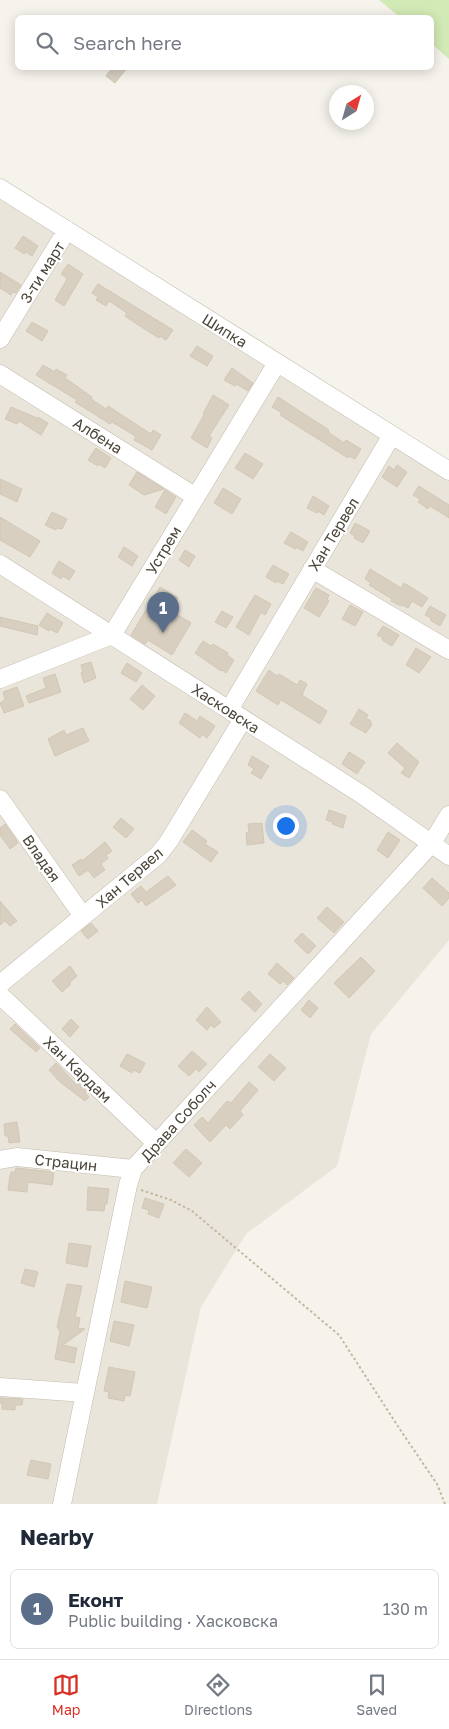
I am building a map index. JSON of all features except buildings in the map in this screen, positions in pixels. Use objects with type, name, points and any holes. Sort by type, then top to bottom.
[{"type":"street","name":"Шипка","points":[[0,188],[449,471]]},
{"type":"street","name":"3-ти март","points":[[0,339],[67,230]]},
{"type":"street","name":"Устрем","points":[[112,635],[277,363]]},
{"type":"street","name":"Албена","points":[[0,374],[196,497]]},
{"type":"street","name":"Хан Тервел","points":[[0,984],[158,855],[164,848],[312,569],[392,435]]},
{"type":"street","name":"Хасковска","points":[[0,564],[361,794],[449,856]]},
{"type":"street","points":[[312,569],[449,650]]},
{"type":"street","points":[[0,679],[112,635]]},
{"type":"street","name":"Владая","points":[[0,799],[83,916]]},
{"type":"street","name":"Драва Соболч","points":[[130,1177],[156,1144],[432,843],[449,815]]},
{"type":"street","name":"Хан Кардам","points":[[0,995],[156,1144]]},
{"type":"street","name":"Страцин","points":[[0,1160],[17,1157],[130,1177]]},
{"type":"street","points":[[62,1504],[130,1177]]},
{"type":"street","points":[[0,1387],[84,1393]]},
{"type":"path","points":[[130,1177],[192,1211],[339,1335],[400,1432],[437,1484],[445,1504]]},
{"type":"shaded area","points":[[0,187],[449,471],[449,940],[371,1034],[337,1166],[246,1234],[201,1307],[157,1504],[0,1504]]},
{"type":"green space","points":[[379,0],[449,0],[449,59],[434,46],[434,15],[398,15]]},
{"type":"place","name":"Еконт","points":[[163,633]]}]
